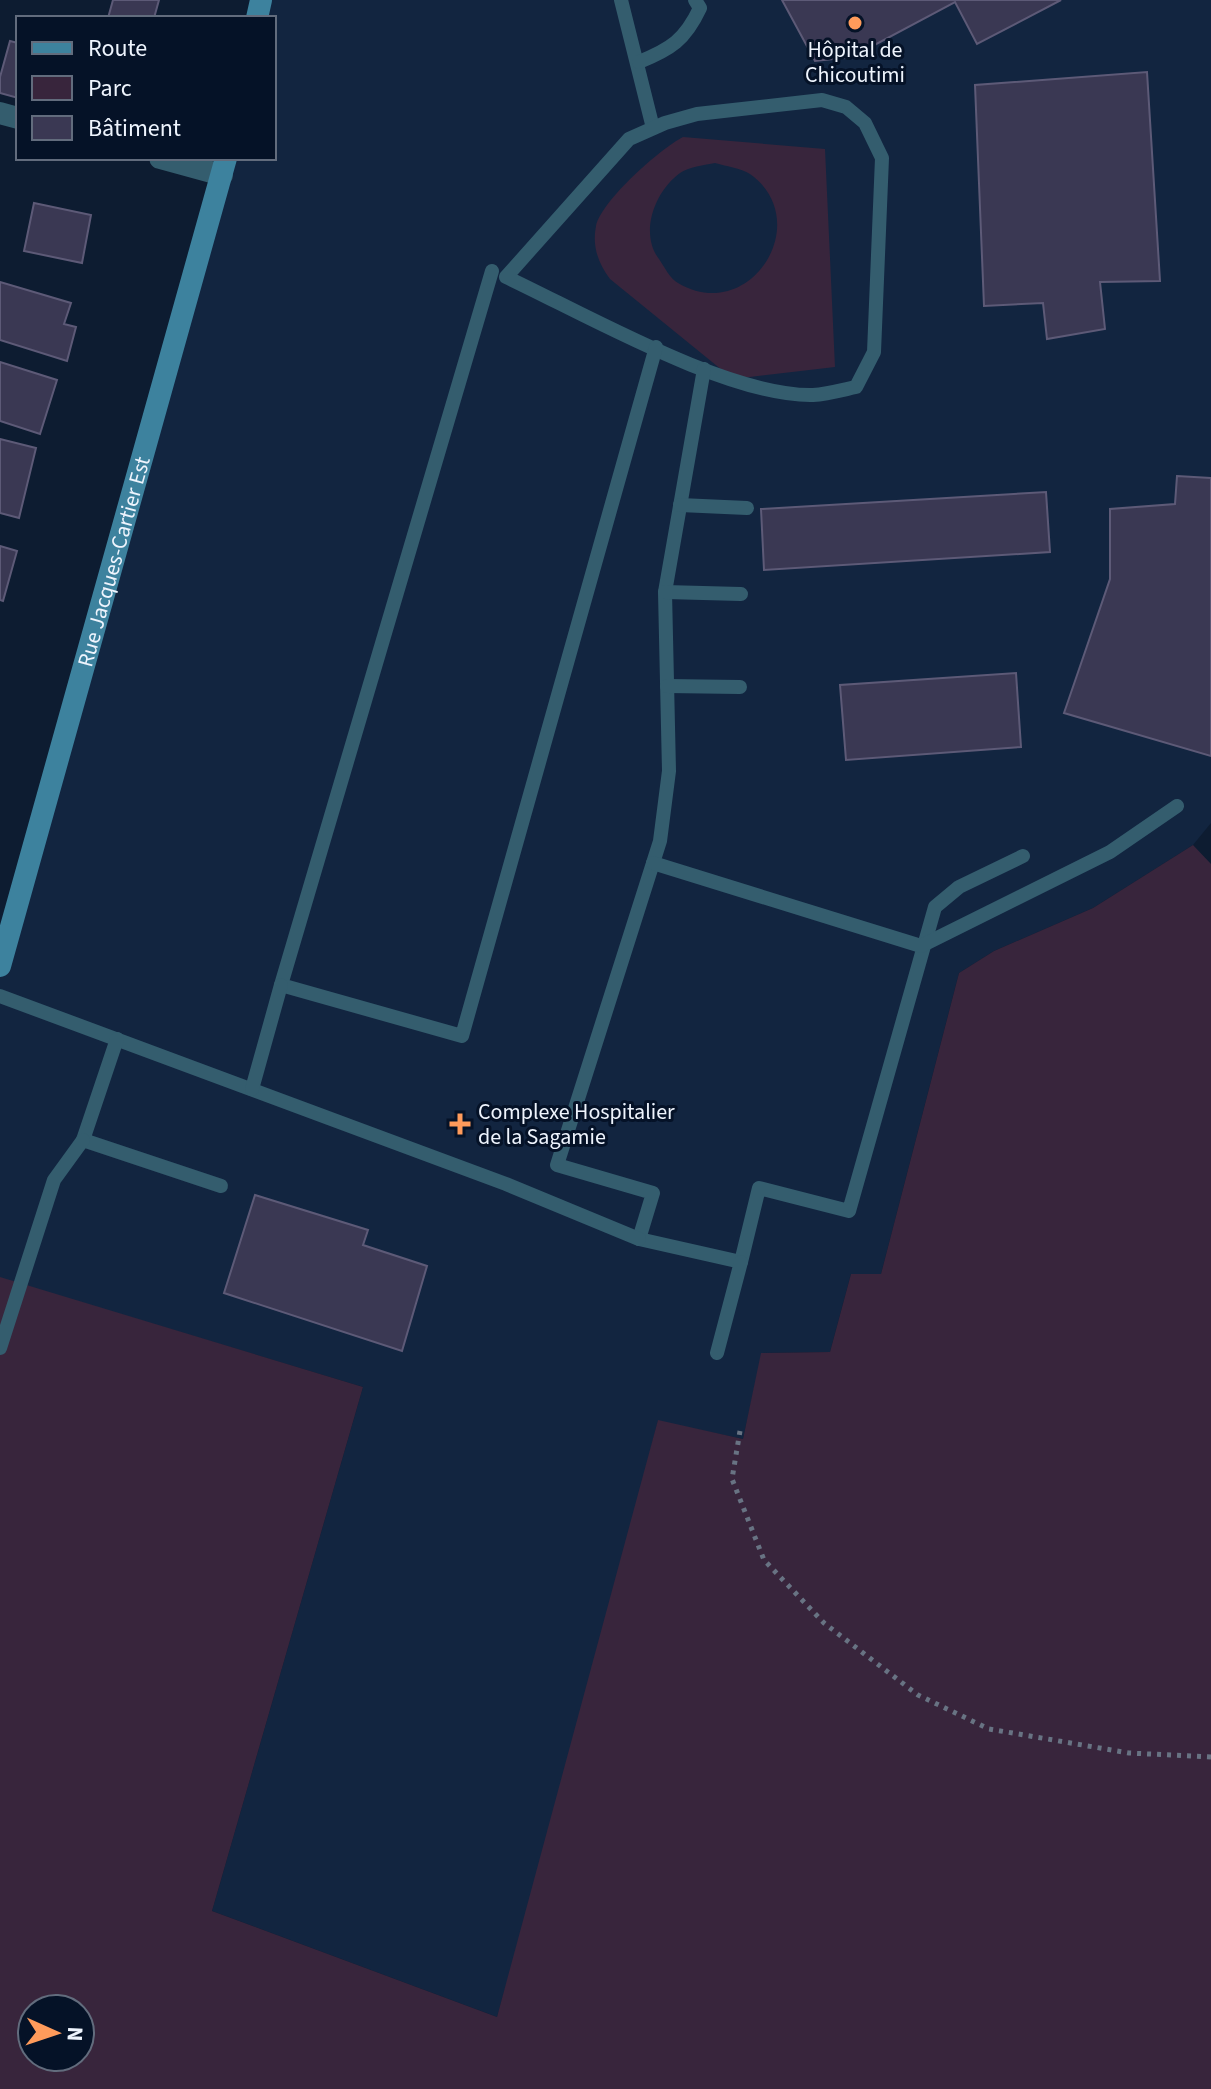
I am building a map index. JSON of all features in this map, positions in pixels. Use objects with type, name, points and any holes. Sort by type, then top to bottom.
[{"type":"main road","name":"Rue Jacques-Cartier Est","points":[[0,966],[224,167]]},
{"type":"street","points":[[174,160],[224,167]]},
{"type":"lane","points":[[621,0],[639,62],[653,128]]},
{"type":"lane","points":[[639,62],[666,51],[689,32],[700,8],[695,0]]},
{"type":"lane","points":[[822,100],[846,107],[865,123],[882,158],[874,352],[856,387],[814,395],[770,391],[704,369],[506,277],[629,139],[653,128],[697,114],[822,100]]},
{"type":"lane","points":[[252,1089],[492,271]]},
{"type":"lane","points":[[281,985],[462,1036],[656,347]]},
{"type":"lane","points":[[639,1239],[653,1193],[557,1165],[660,841],[669,771],[665,592],[704,369]]},
{"type":"lane","points":[[680,505],[747,508]]},
{"type":"lane","points":[[665,592],[741,594]]},
{"type":"lane","points":[[667,686],[740,687]]},
{"type":"lane","points":[[653,863],[921,946],[1110,852],[1177,806]]},
{"type":"lane","points":[[717,1353],[759,1188],[849,1211],[921,946],[935,907],[959,887],[1023,856]]},
{"type":"lane","points":[[0,996],[506,1184],[639,1239],[741,1262]]},
{"type":"lane","points":[[0,1348],[54,1180],[83,1140],[117,1039]]},
{"type":"lane","points":[[83,1140],[221,1186]]},
{"type":"path","points":[[740,1431],[732,1479],[764,1560],[824,1623],[918,1695],[989,1729],[1129,1753],[1211,1757]]},
{"type":"shaded area","name":"Complexe Hospitalier de la Sagamie","points":[[261,0],[1211,0],[1211,823],[1193,845],[1093,908],[994,951],[959,973],[881,1274],[851,1274],[830,1352],[762,1353],[743,1439],[658,1421],[562,1791],[497,2017],[212,1911],[363,1387],[0,1278],[0,966],[225,160],[276,160],[276,16],[257,16]]},
{"type":"green space","points":[[683,137],[825,149],[835,367],[733,379],[610,279],[602,267],[596,247],[596,226],[601,215],[633,176]],"holes":[[[715,163],[750,174],[769,194],[777,217],[775,240],[766,262],[750,280],[729,291],[704,293],[678,283],[670,275],[653,249],[650,225],[657,201],[671,181],[687,169]]]},
{"type":"green space","points":[[1193,845],[1211,864],[1211,2089],[0,2089],[0,1277],[363,1387],[212,1911],[497,2017],[658,1420],[743,1439],[761,1353],[830,1352],[851,1274],[881,1274],[959,973],[994,951],[1093,908]]},
{"type":"building","points":[[113,0],[159,0],[155,16],[109,16]]},
{"type":"building","name":"Hôpital de Chicoutimi","points":[[782,0],[1061,0],[977,44],[955,2],[852,57],[815,61]]},
{"type":"building","points":[[10,41],[16,42],[16,97],[0,93],[0,77]]},
{"type":"building","points":[[1147,72],[1160,281],[1100,282],[1105,329],[1047,339],[1043,303],[984,306],[975,85]]},
{"type":"building","points":[[34,203],[91,215],[82,263],[24,251]]},
{"type":"building","points":[[0,282],[71,303],[64,324],[76,327],[67,361],[0,340]]},
{"type":"building","points":[[0,362],[57,380],[40,434],[0,421]]},
{"type":"building","points":[[0,439],[36,448],[19,518],[0,513]]},
{"type":"building","points":[[1177,476],[1211,478],[1211,756],[1064,713],[1110,579],[1110,509],[1175,504]]},
{"type":"building","points":[[1046,492],[1050,552],[764,570],[761,509]]},
{"type":"building","points":[[0,546],[17,551],[3,601],[0,600]]},
{"type":"building","points":[[1016,673],[1021,747],[846,760],[840,685]]},
{"type":"building","points":[[255,1195],[368,1230],[363,1245],[427,1266],[402,1351],[224,1293]]},
{"type":"place","name":"Hôpital de Chicoutimi","points":[[855,23]]},
{"type":"place","name":"Complexe Hospitalier de la Sagamie","points":[[460,1124]]}]
